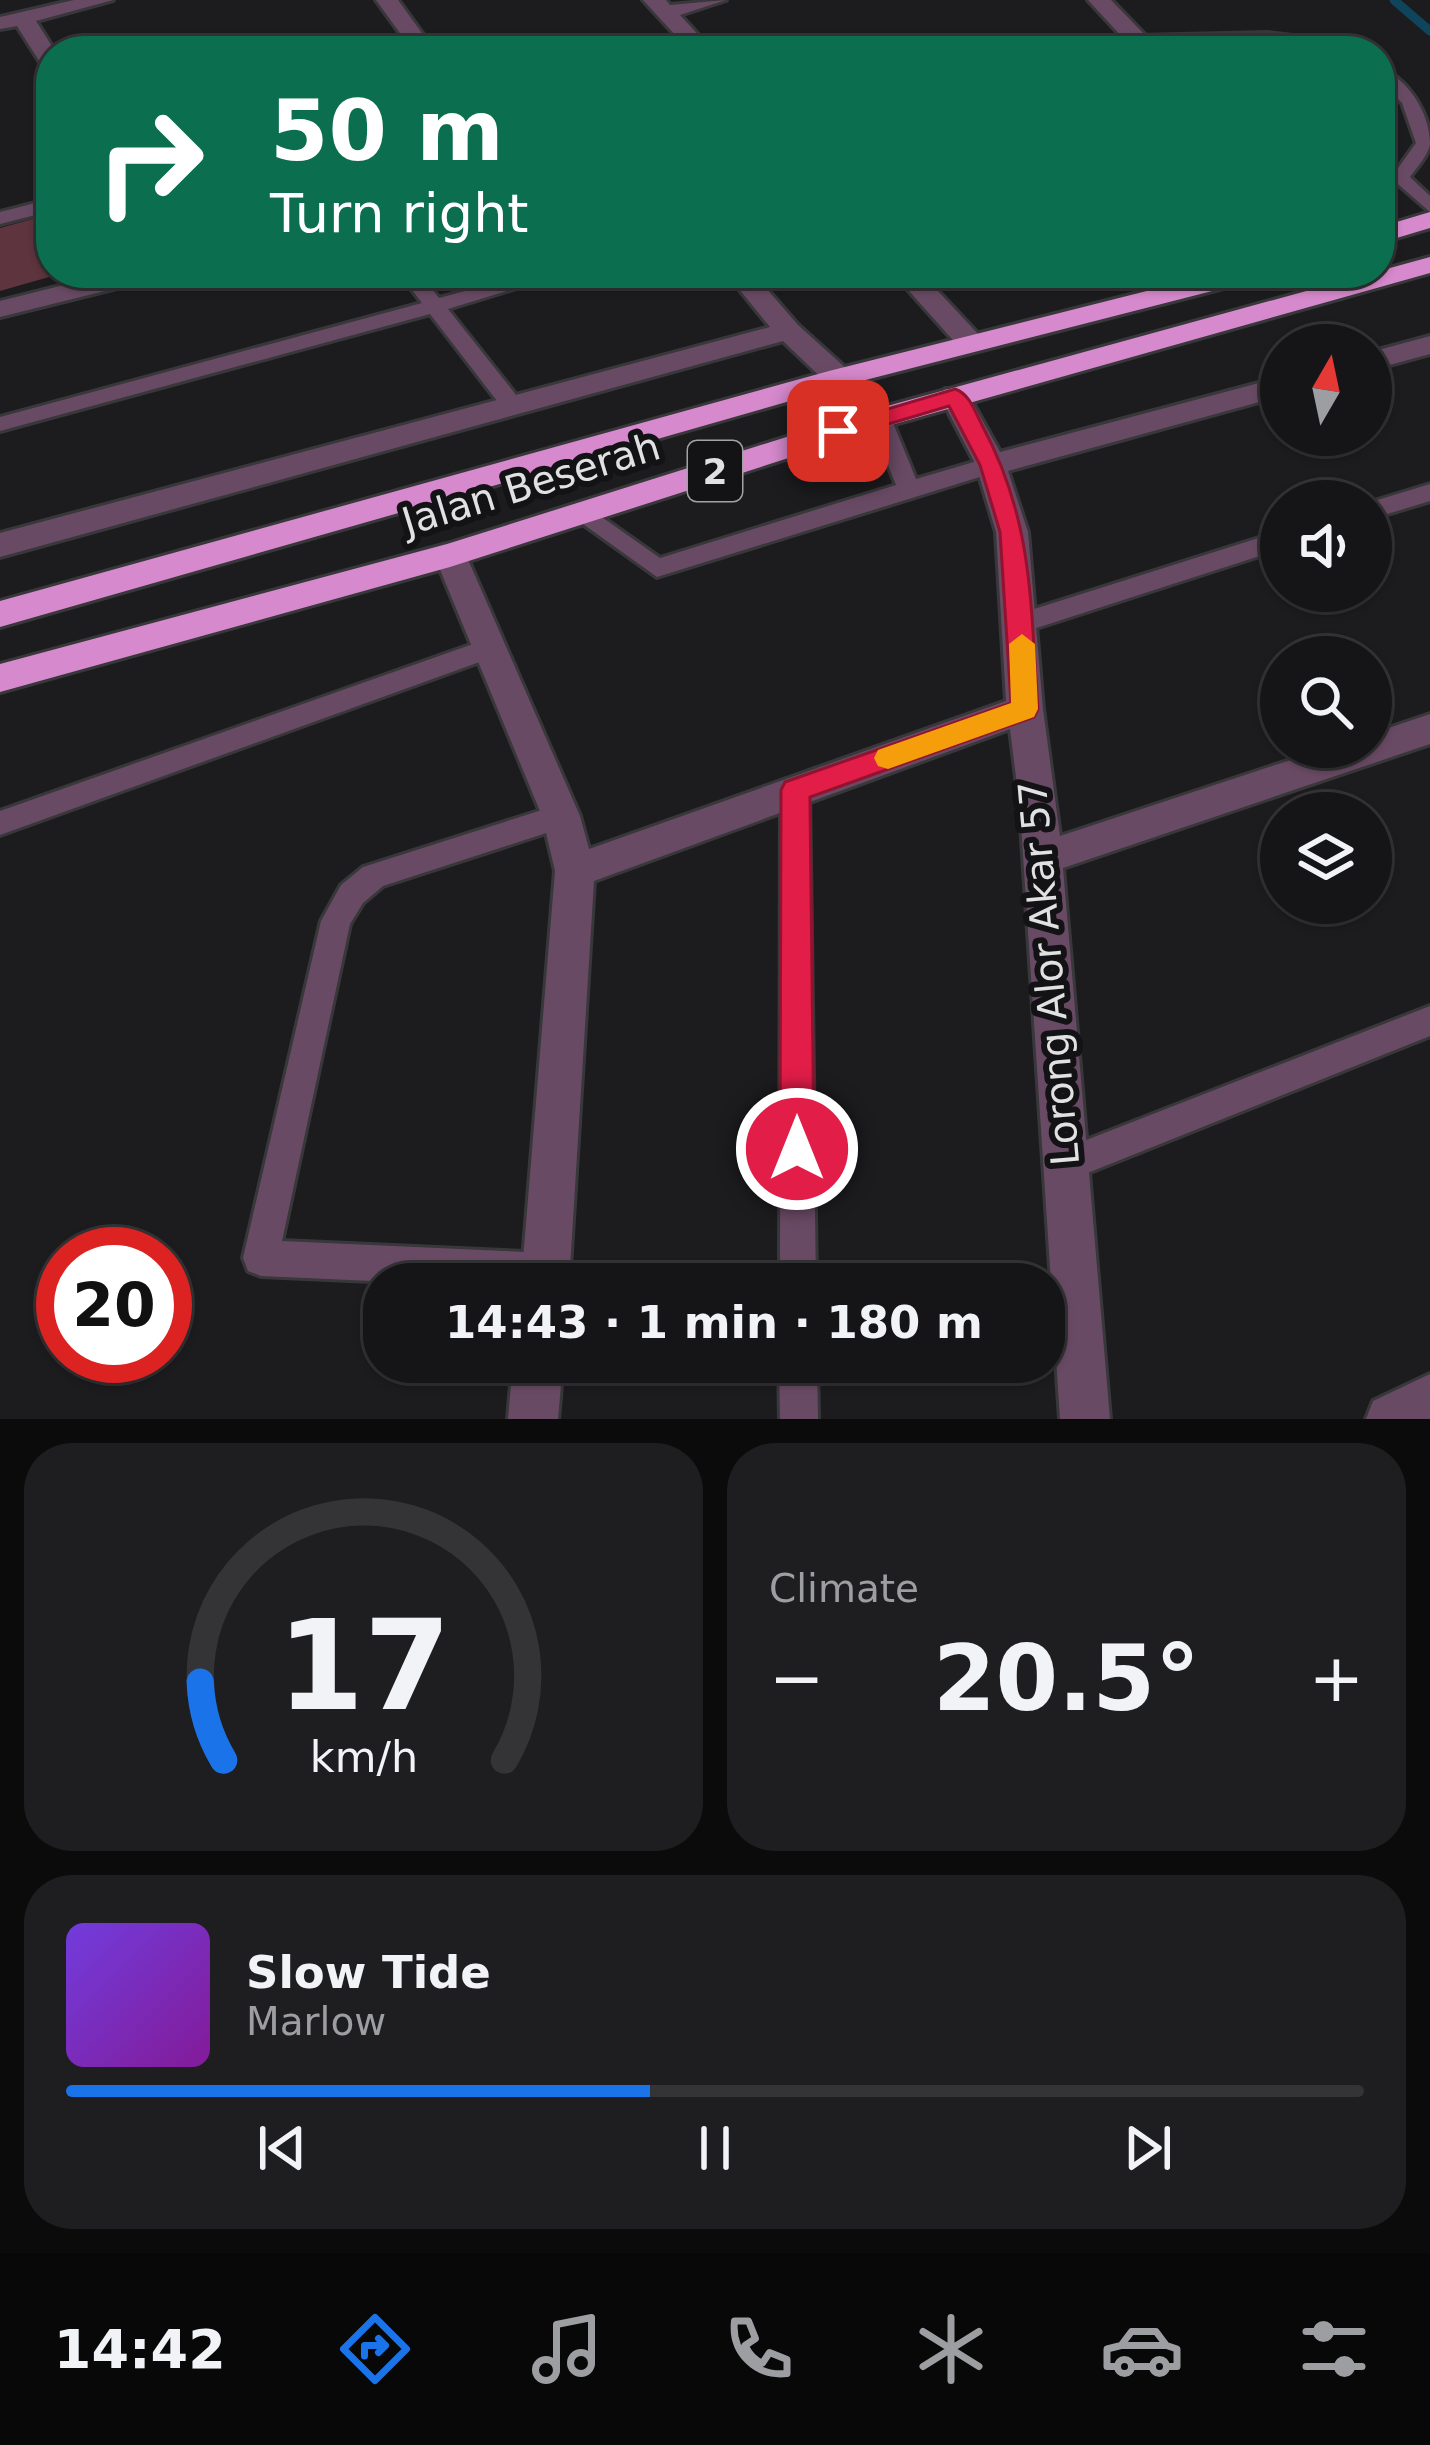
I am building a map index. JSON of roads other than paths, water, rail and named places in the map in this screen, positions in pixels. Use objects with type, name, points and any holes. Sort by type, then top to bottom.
[{"type":"highway","points":[[1395,230],[1430,220]]},
{"type":"highway","name":"Jalan Beserah","points":[[1395,275],[1430,265]]},
{"type":"highway","name":"Jalan Beserah","points":[[0,614],[839,378],[1190,288]]},
{"type":"highway","name":"Jalan Beserah","points":[[0,678],[450,554],[880,418],[1347,288]]},
{"type":"street","points":[[12,20],[102,0]]},
{"type":"street","points":[[387,0],[413,36]]},
{"type":"street","points":[[660,6],[715,0]]},
{"type":"street","points":[[1099,0],[1122,36]]},
{"type":"street","points":[[660,6],[688,36]]},
{"type":"street","points":[[12,20],[36,46]]},
{"type":"street","points":[[0,309],[84,288]]},
{"type":"street","points":[[752,288],[788,331],[839,378]]},
{"type":"street","points":[[920,288],[970,343]]},
{"type":"street","points":[[0,545],[788,331]]},
{"type":"street","points":[[1392,355],[1430,345]]},
{"type":"street","points":[[992,465],[1260,392]]},
{"type":"street","name":"Lorong Alor Akar 57","points":[[955,396],[992,465],[1012,532],[1085,1419]]},
{"type":"street","points":[[450,554],[561,816],[575,871],[546,1263]]},
{"type":"street","points":[[575,871],[1025,709]]},
{"type":"street","points":[[1041,859],[1430,728]]},
{"type":"street","points":[[533,1419],[536,1383]]},
{"type":"street","points":[[1391,1419],[1430,1399]]},
{"type":"lane","points":[[1395,87],[1412,102],[1425,143],[1400,178],[1430,206]]},
{"type":"lane","points":[[0,218],[36,209]]},
{"type":"lane","points":[[422,288],[512,405]]},
{"type":"lane","points":[[0,424],[494,288]]},
{"type":"lane","points":[[880,418],[908,489]]},
{"type":"lane","points":[[580,514],[657,568],[992,465]]},
{"type":"lane","points":[[1392,504],[1430,492]]},
{"type":"lane","points":[[1021,623],[1260,547]]},
{"type":"lane","points":[[0,823],[490,648]]},
{"type":"lane","points":[[795,790],[798,1263]]},
{"type":"lane","points":[[363,1265],[261,1258],[336,921],[352,894],[373,876],[561,816]]},
{"type":"lane","points":[[1065,1165],[1430,1022]]},
{"type":"lane","points":[[798,1383],[799,1419]]},
{"type":"waterway","points":[[1394,0],[1430,31]]}]
